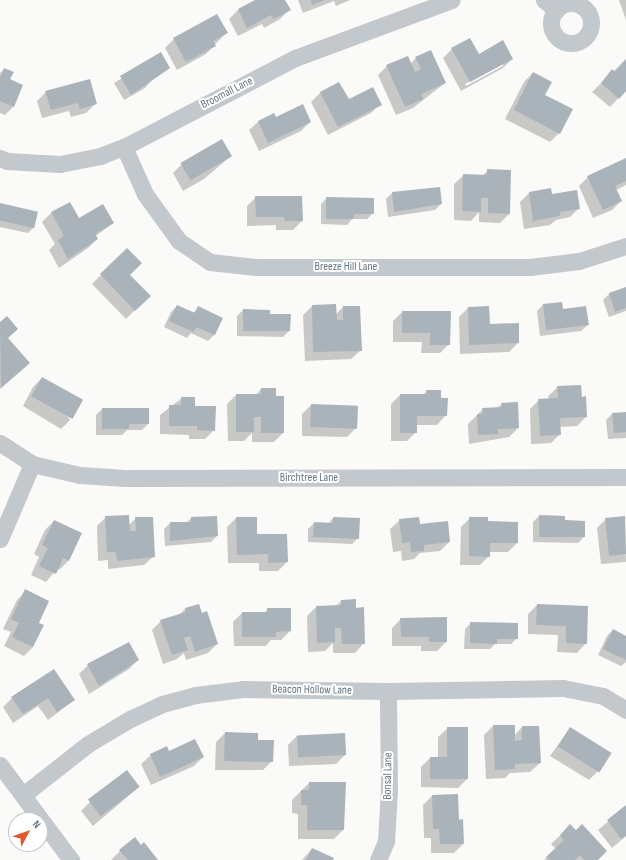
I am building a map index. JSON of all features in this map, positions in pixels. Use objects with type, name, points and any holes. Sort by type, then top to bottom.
[{"type":"street","name":"Broomall Lane","points":[[0,158],[7,161],[60,164],[100,156],[124,147],[295,58],[452,0]]},
{"type":"street","name":"Breeze Hill Lane","points":[[124,147],[145,194],[179,241],[210,262],[256,267],[530,267],[578,261],[626,246]]},
{"type":"street","name":"Birchtree Lane","points":[[0,443],[32,464],[80,475],[125,478],[626,477]]},
{"type":"street","points":[[0,539],[32,464]]},
{"type":"street","name":"Beacon Hollow Lane","points":[[22,795],[88,744],[130,719],[162,704],[195,695],[243,689],[388,691],[563,688],[603,696],[626,710]]},
{"type":"street","name":"Bonsal Lane","points":[[378,860],[386,841],[389,791],[388,691]]},
{"type":"street","points":[[0,765],[70,860]]},
{"type":"building","points":[[255,0],[285,0],[291,10],[274,19],[271,15],[247,28],[238,9]]},
{"type":"building","points":[[311,0],[324,0],[312,5]]},
{"type":"building","points":[[217,14],[228,33],[213,41],[216,46],[186,62],[173,38]]},
{"type":"building","points":[[470,38],[479,54],[503,40],[513,59],[470,82],[451,48]]},
{"type":"building","points":[[431,50],[446,83],[421,94],[423,99],[405,107],[386,65],[408,56],[415,72],[421,69],[415,57]]},
{"type":"building","points":[[161,52],[170,68],[131,95],[120,76]]},
{"type":"building","points":[[626,59],[626,91],[619,99],[601,83],[612,69],[615,72]]},
{"type":"building","points":[[4,68],[14,72],[10,79],[23,85],[14,107],[0,101],[0,78]]},
{"type":"building","points":[[533,72],[552,82],[545,95],[573,109],[560,134],[514,110]]},
{"type":"building","points":[[90,79],[97,104],[80,109],[78,103],[51,110],[45,91]]},
{"type":"building","points":[[339,82],[349,99],[373,87],[382,105],[338,127],[320,92]]},
{"type":"building","points":[[303,104],[311,122],[268,143],[258,121],[274,113],[276,117]]},
{"type":"building","points":[[222,139],[232,156],[190,180],[180,163]]},
{"type":"building","points":[[626,158],[626,181],[615,186],[622,201],[603,210],[587,176]]},
{"type":"building","points":[[487,169],[511,170],[510,214],[488,213],[488,198],[481,198],[481,212],[462,211],[463,174],[487,175]]},
{"type":"building","points":[[440,187],[442,204],[394,212],[392,192]]},
{"type":"building","points":[[551,188],[552,194],[577,190],[580,209],[560,212],[560,216],[533,221],[529,192]]},
{"type":"building","points":[[255,196],[302,196],[303,221],[285,221],[284,217],[256,217]]},
{"type":"building","points":[[326,197],[374,198],[374,214],[354,214],[354,219],[326,219]]},
{"type":"building","points":[[70,202],[79,218],[103,204],[114,223],[95,234],[98,239],[68,259],[58,240],[64,236],[51,212]]},
{"type":"building","points":[[0,203],[38,212],[34,228],[0,220]]},
{"type":"building","points":[[127,248],[142,263],[130,275],[151,296],[135,311],[100,274]]},
{"type":"building","points":[[626,287],[626,308],[615,312],[609,293]]},
{"type":"building","points":[[562,302],[563,309],[586,306],[589,325],[546,330],[543,304]]},
{"type":"building","points":[[336,304],[337,320],[343,320],[343,306],[360,306],[362,351],[313,352],[312,305]]},
{"type":"building","points":[[177,305],[195,313],[198,306],[223,318],[215,335],[196,327],[194,332],[169,321]]},
{"type":"building","points":[[489,306],[490,324],[519,323],[519,343],[469,345],[468,307]]},
{"type":"building","points":[[243,309],[270,310],[270,314],[291,314],[290,331],[243,331]]},
{"type":"building","points":[[402,311],[451,311],[450,345],[430,345],[430,333],[402,333]]},
{"type":"building","points":[[7,316],[18,329],[8,338],[30,363],[1,388],[0,322]]},
{"type":"building","points":[[42,377],[83,400],[72,419],[31,396]]},
{"type":"building","points":[[581,385],[582,397],[586,396],[587,417],[560,418],[561,435],[540,436],[538,399],[558,398],[557,386]]},
{"type":"building","points":[[261,388],[276,388],[276,396],[284,396],[284,433],[261,433],[261,417],[254,417],[254,432],[236,432],[236,394],[261,394]]},
{"type":"building","points":[[426,390],[441,390],[441,398],[448,398],[447,416],[417,416],[417,433],[400,433],[400,394],[427,394]]},
{"type":"building","points":[[181,397],[195,397],[195,406],[216,406],[215,431],[197,430],[197,426],[169,426],[169,405],[181,405]]},
{"type":"building","points":[[518,402],[519,428],[498,429],[498,434],[478,435],[477,414],[483,414],[482,408],[502,407],[501,403]]},
{"type":"building","points":[[311,404],[358,406],[357,429],[310,427]]},
{"type":"building","points":[[102,408],[149,408],[149,424],[129,424],[129,429],[102,429]]},
{"type":"building","points":[[626,412],[626,432],[614,433],[612,413]]},
{"type":"building","points":[[129,515],[130,531],[136,531],[135,517],[153,517],[155,557],[117,561],[116,552],[107,552],[105,516]]},
{"type":"building","points":[[539,515],[565,516],[565,520],[585,521],[585,537],[539,537]]},
{"type":"building","points":[[217,516],[218,536],[170,541],[170,522],[191,522],[191,517]]},
{"type":"building","points":[[625,516],[626,554],[609,556],[605,518]]},
{"type":"building","points":[[236,517],[257,517],[257,534],[287,534],[288,562],[268,563],[268,554],[237,555]]},
{"type":"building","points":[[333,517],[360,518],[359,539],[313,537],[314,522],[333,523]]},
{"type":"building","points":[[419,517],[420,524],[448,521],[450,542],[424,545],[424,551],[411,552],[410,542],[402,543],[399,519]]},
{"type":"building","points":[[469,517],[488,517],[488,521],[518,522],[518,543],[490,543],[490,557],[469,556]]},
{"type":"building","points":[[54,520],[82,533],[69,561],[63,558],[56,574],[39,566],[48,548],[42,545]]},
{"type":"building","points":[[25,589],[49,601],[39,623],[44,625],[33,647],[12,637],[19,623],[11,619]]},
{"type":"building","points":[[356,599],[356,608],[364,607],[365,644],[342,644],[341,628],[335,628],[335,642],[317,643],[316,606],[341,605],[341,600]]},
{"type":"building","points":[[199,604],[202,613],[207,611],[218,644],[195,652],[190,636],[184,638],[188,650],[172,655],[160,620],[186,612],[185,608]]},
{"type":"building","points":[[537,604],[588,606],[587,644],[566,643],[566,626],[536,625]]},
{"type":"building","points":[[267,608],[291,608],[291,631],[276,632],[276,637],[242,637],[242,612],[267,612]]},
{"type":"building","points":[[447,617],[447,642],[429,642],[429,637],[401,637],[400,618]]},
{"type":"building","points":[[470,622],[518,623],[518,639],[497,639],[497,644],[470,643]]},
{"type":"building","points":[[613,629],[626,636],[626,660],[603,649]]},
{"type":"building","points":[[129,642],[139,660],[99,686],[87,664]]},
{"type":"building","points":[[54,669],[75,700],[57,712],[48,698],[23,714],[11,697]]},
{"type":"building","points":[[493,725],[515,725],[515,741],[522,740],[522,726],[539,726],[541,763],[515,764],[515,769],[495,770]]},
{"type":"building","points":[[447,727],[468,727],[468,779],[430,779],[430,757],[447,757]]},
{"type":"building","points":[[570,727],[612,753],[599,772],[558,747]]},
{"type":"building","points":[[225,732],[258,733],[258,740],[274,740],[273,762],[224,761]]},
{"type":"building","points":[[345,733],[346,755],[298,757],[297,736]]},
{"type":"building","points":[[195,739],[204,757],[160,777],[150,754],[167,746],[169,751]]},
{"type":"building","points":[[127,770],[140,787],[101,816],[88,799]]},
{"type":"building","points":[[309,782],[346,782],[344,830],[307,830],[307,805],[301,805],[301,790],[309,790]]},
{"type":"building","points":[[458,794],[459,820],[463,819],[464,844],[440,844],[439,829],[433,829],[432,795]]},
{"type":"building","points":[[626,805],[626,836],[621,839],[607,820]]},
{"type":"building","points":[[570,824],[576,830],[582,824],[607,851],[598,860],[584,860],[580,855],[575,860],[550,860],[546,857],[564,840],[560,835]]},
{"type":"building","points":[[135,837],[141,845],[144,842],[158,860],[128,860],[119,850]]},
{"type":"building","points":[[312,848],[334,858],[333,860],[306,860]]}]
